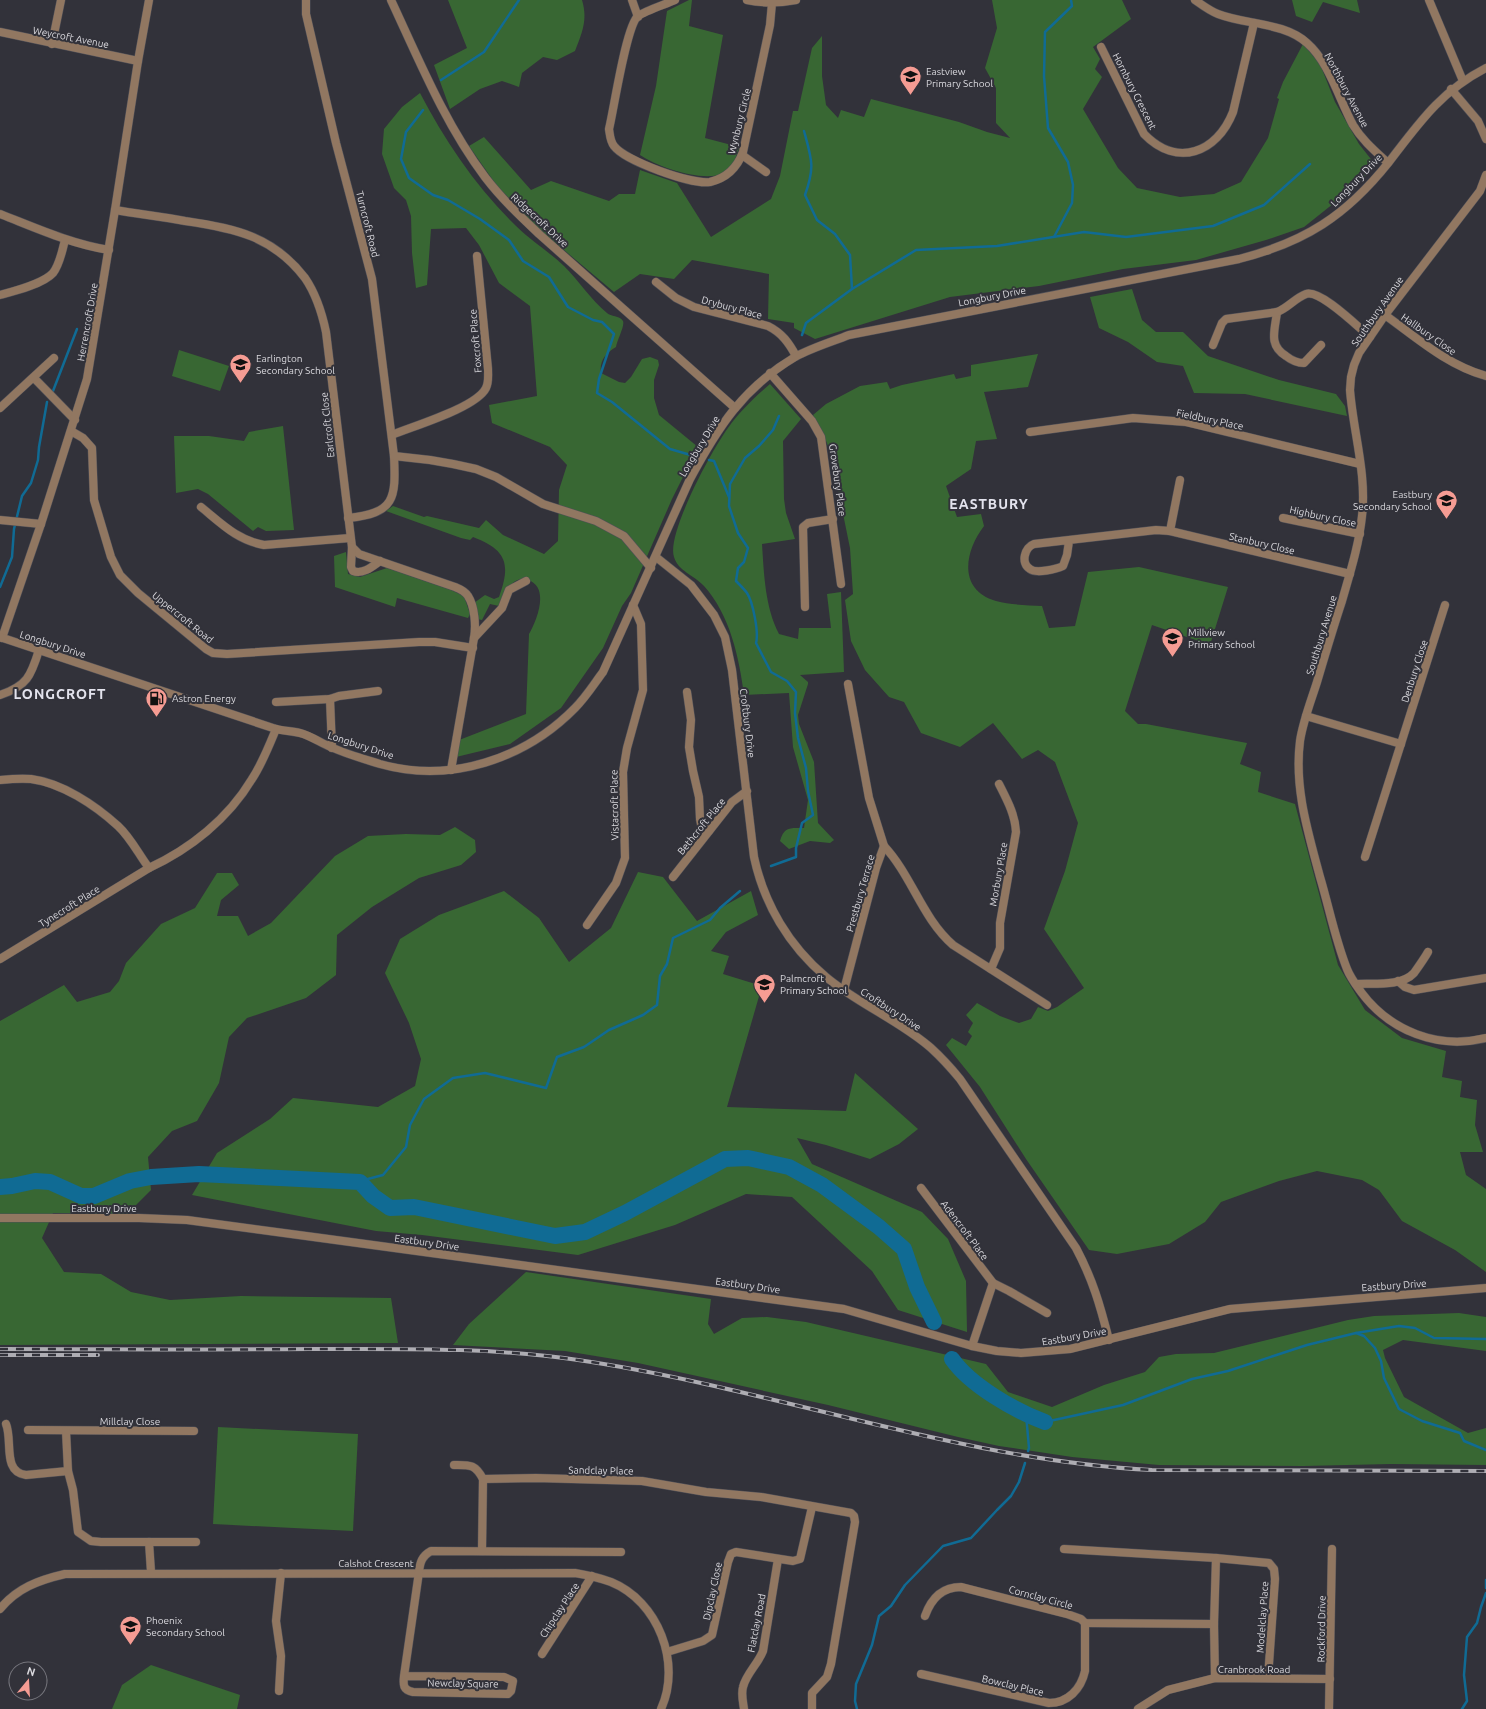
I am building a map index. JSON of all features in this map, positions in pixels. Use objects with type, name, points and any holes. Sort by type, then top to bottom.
[{"type":"street","points":[[52,44],[61,0]]},
{"type":"street","name":"Herrencroft Drive","points":[[1,637],[41,524],[87,379],[149,0]]},
{"type":"street","name":"Turncroft Road","points":[[306,0],[306,14],[336,143],[372,279],[394,456]]},
{"type":"street","name":"Ridgecroft Drive","points":[[391,0],[446,116],[467,151],[490,183],[509,205],[539,234],[735,408]]},
{"type":"street","points":[[632,0],[638,17],[675,0]]},
{"type":"street","points":[[747,0],[763,3],[796,0]]},
{"type":"street","name":"Northbury Avenue","points":[[1195,0],[1217,14],[1280,29],[1298,36],[1316,51],[1360,136],[1388,163]]},
{"type":"street","points":[[1429,0],[1463,81]]},
{"type":"street","name":"Wynbury Circle","points":[[638,17],[629,36],[609,129],[610,139],[614,147],[623,154],[648,167],[698,182],[709,182],[726,176],[734,169],[742,154],[770,25],[772,3]]},
{"type":"street","name":"Hornbury Crescent","points":[[1101,47],[1144,134],[1153,143],[1162,148],[1174,152],[1188,153],[1201,149],[1214,141],[1229,123],[1233,112],[1254,23]]},
{"type":"street","name":"Weycroft Avenue","points":[[0,32],[138,61]]},
{"type":"street","name":"Longbury Drive","points":[[1,637],[276,729],[301,733],[332,748],[381,764],[398,768],[431,771],[451,770],[476,766],[499,758],[535,741],[575,708],[589,692],[603,672],[694,472],[715,434],[743,398],[770,373],[796,356],[849,335],[1239,259],[1263,253],[1300,238],[1336,216],[1351,202],[1388,163],[1416,126],[1451,89],[1486,68]]},
{"type":"street","points":[[1451,89],[1478,121],[1486,139]]},
{"type":"street","points":[[742,154],[766,172]]},
{"type":"street","name":"Southbury Avenue","points":[[1486,175],[1483,193],[1385,314],[1359,353],[1351,377],[1352,406],[1360,464],[1363,514],[1360,534],[1350,574],[1306,716],[1300,741],[1298,768],[1304,816],[1337,939],[1347,969],[1356,984],[1370,1004],[1388,1020],[1408,1031],[1445,1042],[1463,1042],[1486,1038]]},
{"type":"street","name":"Earlcroft Close","points":[[115,210],[224,227],[248,234],[264,241],[276,250],[293,264],[305,279],[321,310],[326,332],[352,546],[351,567],[353,571],[363,572],[380,561]]},
{"type":"street","points":[[0,214],[65,240],[81,245],[109,250]]},
{"type":"street","points":[[0,295],[29,286],[46,278],[52,273],[58,265],[65,240]]},
{"type":"street","name":"Foxcroft Place","points":[[392,435],[439,417],[472,402],[481,395],[486,388],[488,381],[488,369],[478,256]]},
{"type":"street","name":"Drybury Place","points":[[656,282],[676,298],[694,307],[762,325],[775,330],[788,342],[796,356]]},
{"type":"street","points":[[1213,345],[1222,323],[1226,319],[1277,312],[1284,310],[1304,295],[1314,294],[1326,301],[1370,336]]},
{"type":"street","points":[[1277,312],[1274,342],[1275,348],[1280,353],[1291,360],[1304,363],[1321,345]]},
{"type":"street","name":"Hallbury Close","points":[[1385,314],[1444,358],[1466,369],[1486,376]]},
{"type":"street","points":[[0,408],[54,358]]},
{"type":"street","name":"Grovebury Place","points":[[770,373],[818,429],[824,450],[841,584]]},
{"type":"street","points":[[34,378],[75,420]]},
{"type":"street","name":"Fieldbury Place","points":[[1030,432],[1133,418],[1172,420],[1186,422],[1360,464]]},
{"type":"street","name":"Uppercroft Road","points":[[71,431],[83,438],[92,448],[94,500],[111,557],[120,575],[138,593],[206,649],[213,653],[227,654],[427,642],[473,648]]},
{"type":"street","points":[[348,518],[368,516],[379,512],[387,505],[393,495],[395,483],[394,456],[430,460],[476,469],[496,477],[543,504],[596,520],[624,536],[651,568]]},
{"type":"street","points":[[1170,531],[1180,480]]},
{"type":"street","points":[[201,507],[234,534],[253,543],[264,545],[350,538]]},
{"type":"street","name":"Highbury Close","points":[[1283,518],[1360,534]]},
{"type":"street","points":[[805,607],[803,527],[808,524],[833,519]]},
{"type":"street","points":[[0,520],[41,524]]},
{"type":"street","name":"Stanbury Close","points":[[1069,541],[1067,555],[1063,566],[1058,569],[1034,571],[1029,569],[1026,565],[1026,550],[1029,546],[1042,542],[1069,541],[1145,530],[1170,531],[1350,574]]},
{"type":"street","points":[[352,546],[359,554],[455,586],[465,592],[468,596],[474,620],[474,638],[453,751],[451,770]]},
{"type":"street","name":"Croftbury Drive","points":[[656,557],[691,585],[714,615],[725,637],[732,670],[754,857],[758,878],[767,901],[796,947],[826,978],[930,1047],[946,1062],[960,1079],[1076,1248],[1088,1270],[1095,1288],[1109,1340]]},
{"type":"street","points":[[474,638],[502,608],[510,590],[526,581]]},
{"type":"street","name":"Denbury Close","points":[[1365,857],[1445,605]]},
{"type":"street","name":"Vistacroft Place","points":[[587,925],[616,883],[625,858],[623,767],[643,690],[641,624],[633,606]]},
{"type":"street","points":[[0,695],[14,690],[29,678],[39,650]]},
{"type":"street","name":"Prestbury Terrace","points":[[844,990],[876,868],[884,846],[869,798],[848,684]]},
{"type":"street","points":[[276,702],[330,699],[339,696],[378,691]]},
{"type":"street","points":[[687,692],[691,720],[689,737],[691,758],[698,791],[700,819],[701,824],[709,831]]},
{"type":"street","points":[[330,699],[332,748]]},
{"type":"street","points":[[1306,716],[1401,744]]},
{"type":"street","name":"Tynecroft Place","points":[[0,959],[149,868],[166,860],[196,840],[226,814],[252,779],[276,729]]},
{"type":"street","points":[[0,780],[30,779],[48,783],[67,791],[89,804],[119,827],[149,868]]},
{"type":"street","name":"Morbury Place","points":[[991,969],[1000,948],[1000,923],[1016,832],[1015,820],[1011,808],[999,784]]},
{"type":"street","name":"Bethcroft Place","points":[[674,877],[732,802],[747,791]]},
{"type":"street","points":[[884,846],[897,860],[937,929],[953,945],[1047,1005]]},
{"type":"street","points":[[1356,984],[1406,979],[1413,974],[1428,952]]},
{"type":"street","points":[[1398,981],[1405,987],[1414,990],[1486,978]]},
{"type":"street","name":"Adencroft Place","points":[[921,1188],[993,1283],[1047,1313]]},
{"type":"street","name":"Eastbury Drive","points":[[0,1218],[140,1218],[187,1220],[838,1308],[972,1346],[997,1351],[1021,1353],[1070,1349],[1230,1309],[1486,1288]]},
{"type":"street","points":[[972,1346],[993,1283]]},
{"type":"street","points":[[6,1424],[10,1436],[10,1463],[13,1469],[20,1474],[68,1471]]},
{"type":"street","name":"Millclay Close","points":[[28,1430],[194,1431]]},
{"type":"street","points":[[66,1431],[68,1471],[73,1490],[75,1522],[78,1532],[83,1537],[91,1541],[196,1542]]},
{"type":"street","points":[[454,1465],[470,1465],[475,1467],[483,1479],[482,1551]]},
{"type":"street","name":"Sandclay Place","points":[[483,1479],[536,1478],[642,1481],[718,1493],[761,1497],[812,1507]]},
{"type":"street","points":[[812,1507],[844,1511],[854,1516],[855,1522],[831,1664],[827,1677],[812,1693],[812,1709]]},
{"type":"street","name":"Dipclay Close","points":[[667,1652],[703,1641],[712,1635],[731,1554],[736,1552],[793,1561],[800,1559],[812,1507]]},
{"type":"street","points":[[149,1542],[151,1572]]},
{"type":"street","name":"Modelclay Place","points":[[1064,1549],[1262,1561],[1269,1563],[1274,1569],[1275,1579],[1268,1678]]},
{"type":"street","name":"Rockford Drive","points":[[1329,1709],[1332,1549]]},
{"type":"street","points":[[404,1676],[422,1558],[431,1551],[621,1552]]},
{"type":"street","points":[[1216,1558],[1214,1624],[1216,1678]]},
{"type":"street","name":"Flatclay Road","points":[[744,1709],[742,1688],[748,1675],[760,1658],[762,1651],[778,1559]]},
{"type":"street","name":"Calshot Crescent","points":[[0,1609],[23,1588],[39,1580],[65,1574],[151,1572],[419,1572],[575,1574],[592,1576],[612,1582],[628,1592],[644,1606],[659,1630],[667,1652],[668,1683],[666,1696],[661,1709]]},
{"type":"street","points":[[279,1691],[281,1656],[276,1621],[281,1573]]},
{"type":"street","name":"Chipclay Place","points":[[542,1654],[592,1576]]},
{"type":"street","name":"Cornclay Circle","points":[[925,1616],[929,1606],[937,1595],[954,1587],[962,1587],[1067,1614],[1085,1623],[1214,1624]]},
{"type":"street","name":"Bowclay Place","points":[[921,1674],[1049,1703],[1063,1701],[1076,1691],[1084,1677],[1085,1623]]},
{"type":"street","name":"Newclay Square","points":[[404,1676],[504,1677],[513,1681],[513,1686],[508,1694],[413,1692],[405,1689],[403,1685],[404,1676]]},
{"type":"street","name":"Cranbrook Road","points":[[1138,1709],[1168,1690],[1216,1678],[1330,1679]]},
{"type":"green space","points":[[448,0],[582,0],[584,7],[583,26],[575,51],[557,60],[543,57],[522,73],[519,87],[502,81],[480,89],[450,109],[434,65],[467,48]]},
{"type":"green space","points":[[689,0],[692,0],[689,26],[723,35],[705,138],[739,147],[729,169],[722,174],[713,176],[692,175],[680,172],[657,164],[640,155],[656,86],[667,11]]},
{"type":"green space","points":[[992,0],[1122,0],[1131,19],[1093,47],[1100,59],[1095,69],[1102,77],[1083,109],[1118,168],[1137,188],[1180,197],[1214,194],[1241,182],[1268,138],[1279,99],[1277,98],[1283,82],[1303,44],[1320,64],[1335,102],[1359,144],[1374,163],[1363,180],[1304,227],[1266,240],[1196,260],[1123,269],[1039,286],[950,297],[815,339],[794,328],[794,323],[768,319],[769,274],[692,260],[674,279],[640,274],[614,292],[539,229],[497,186],[469,146],[484,137],[531,190],[551,181],[609,201],[619,194],[635,194],[640,170],[677,183],[711,237],[771,199],[780,176],[793,111],[798,111],[812,48],[822,36],[822,76],[826,105],[838,118],[841,110],[864,117],[871,99],[959,122],[1010,138],[996,123],[996,88],[985,68],[997,28]]},
{"type":"green space","points":[[1292,0],[1357,0],[1360,13],[1323,2],[1312,22],[1296,16]]},
{"type":"green space","points":[[420,93],[450,144],[472,176],[497,207],[524,233],[564,266],[601,308],[623,321],[623,326],[616,347],[609,352],[602,361],[601,373],[619,382],[625,383],[631,377],[642,359],[650,357],[658,360],[659,365],[654,380],[654,398],[659,415],[698,447],[672,499],[631,593],[622,606],[603,648],[561,708],[510,744],[456,757],[454,742],[526,714],[529,634],[538,613],[540,604],[539,589],[535,584],[528,580],[517,580],[509,587],[499,606],[490,604],[482,620],[477,619],[474,603],[485,595],[494,599],[499,597],[503,585],[505,567],[499,553],[493,547],[473,537],[470,540],[461,538],[386,511],[393,506],[424,517],[427,516],[479,528],[486,520],[503,535],[544,554],[558,541],[559,490],[567,465],[550,447],[492,423],[489,405],[537,396],[530,306],[499,283],[479,245],[466,228],[431,229],[427,285],[416,288],[412,253],[411,216],[406,200],[394,188],[382,154],[384,129],[402,107]]},
{"type":"green space","points":[[1132,289],[1142,320],[1156,332],[1183,332],[1208,356],[1279,380],[1336,394],[1345,406],[1347,416],[1245,394],[1194,393],[1183,366],[1157,362],[1128,342],[1099,328],[1090,297]]},
{"type":"green space","points":[[179,350],[229,366],[220,391],[172,376]]},
{"type":"green space","points":[[1038,354],[1028,387],[984,392],[997,439],[976,441],[971,469],[946,486],[957,517],[981,514],[984,526],[977,536],[969,558],[968,568],[970,579],[975,588],[984,595],[996,601],[1042,606],[1049,628],[1075,626],[1088,572],[1139,567],[1228,587],[1210,645],[1152,625],[1125,711],[1138,724],[1146,724],[1247,743],[1240,764],[1261,772],[1258,792],[1295,804],[1338,965],[1365,1010],[1402,1038],[1446,1051],[1442,1077],[1462,1081],[1460,1097],[1477,1100],[1475,1125],[1483,1152],[1460,1152],[1466,1175],[1486,1189],[1486,1272],[1455,1250],[1402,1221],[1379,1190],[1362,1180],[1317,1171],[1279,1181],[1221,1202],[1205,1222],[1169,1244],[1117,1254],[1089,1250],[1026,1159],[980,1087],[946,1045],[952,1038],[966,1046],[972,1036],[968,1032],[973,1023],[966,1015],[977,1003],[1000,1016],[1019,1023],[1031,1019],[1038,1007],[1048,1011],[1057,1007],[1084,988],[1044,929],[1065,871],[1078,823],[1055,762],[1038,750],[1022,759],[993,723],[960,747],[921,733],[904,702],[889,697],[865,670],[851,641],[845,600],[853,594],[850,548],[832,460],[827,443],[813,415],[826,404],[860,386],[887,382],[890,389],[954,374],[956,379],[971,376],[971,365]]},
{"type":"green space","points":[[770,384],[801,419],[783,441],[784,499],[786,513],[795,539],[762,544],[768,602],[774,624],[779,634],[798,639],[799,628],[831,628],[827,594],[841,592],[844,672],[800,675],[808,682],[808,684],[798,715],[799,724],[814,762],[818,823],[834,840],[830,843],[810,841],[789,849],[780,841],[786,830],[804,828],[808,800],[793,747],[789,693],[744,695],[736,651],[721,610],[704,586],[676,562],[673,546],[677,530],[692,491],[712,453],[721,438],[743,410]]},
{"type":"green space","points":[[283,426],[294,530],[266,531],[258,527],[253,531],[208,494],[198,489],[176,493],[174,436],[209,436],[244,441],[249,432]]},
{"type":"green space","points":[[346,552],[348,574],[360,577],[387,568],[451,590],[464,596],[470,614],[468,618],[397,598],[395,607],[335,587],[334,556]]},
{"type":"green space","points":[[455,827],[475,840],[476,852],[461,865],[419,878],[372,907],[337,935],[336,975],[306,998],[247,1018],[229,1037],[219,1083],[197,1121],[172,1131],[148,1157],[151,1190],[127,1214],[53,1213],[42,1238],[64,1272],[101,1274],[131,1292],[170,1300],[241,1296],[391,1298],[398,1343],[0,1345],[0,1021],[64,985],[77,1002],[110,992],[119,981],[126,963],[161,924],[195,908],[217,873],[232,873],[239,885],[221,900],[217,916],[238,916],[248,936],[271,923],[335,856],[368,836],[406,834],[440,835]]},
{"type":"green space","points":[[638,872],[663,877],[697,921],[751,891],[758,915],[726,932],[711,951],[729,956],[723,974],[762,986],[727,1107],[846,1111],[855,1073],[918,1129],[899,1144],[870,1159],[826,1145],[797,1138],[812,1164],[922,1212],[948,1239],[966,1281],[967,1332],[898,1310],[872,1271],[792,1197],[746,1194],[675,1225],[578,1255],[422,1235],[376,1231],[192,1195],[217,1153],[270,1119],[293,1098],[378,1107],[415,1086],[421,1059],[409,1023],[385,973],[400,939],[439,915],[504,891],[539,918],[569,962],[611,928]]},
{"type":"green space","points":[[526,1272],[711,1299],[708,1324],[714,1334],[742,1318],[767,1317],[806,1322],[986,1364],[1008,1392],[1052,1407],[1104,1385],[1145,1372],[1159,1357],[1176,1354],[1214,1353],[1348,1320],[1374,1316],[1459,1313],[1486,1317],[1486,1351],[1403,1340],[1383,1350],[1385,1358],[1404,1397],[1468,1433],[1486,1428],[1486,1465],[1159,1465],[1072,1457],[999,1446],[828,1405],[638,1363],[565,1351],[453,1345],[469,1324]]},
{"type":"green space","points":[[218,1427],[358,1434],[353,1531],[213,1524]]},
{"type":"green space","points":[[151,1665],[240,1695],[237,1709],[112,1709],[122,1685]]},
{"type":"waterway","points":[[441,80],[484,52],[519,0]]},
{"type":"waterway","points":[[1054,237],[1072,203],[1073,185],[1068,162],[1048,128],[1044,76],[1045,32],[1072,6],[1071,0]]},
{"type":"waterway","points":[[423,110],[406,132],[401,159],[409,178],[433,195],[448,200],[480,219],[509,240],[523,261],[549,277],[568,307],[593,320],[602,322],[614,334],[599,379],[597,393],[612,402],[670,449],[694,456]]},
{"type":"waterway","points":[[804,131],[811,163],[810,177],[805,195],[817,220],[835,234],[850,255],[852,289]]},
{"type":"waterway","points":[[802,335],[806,323],[852,289],[916,250],[997,246],[1084,232],[1126,237],[1213,226],[1264,205],[1310,164]]},
{"type":"waterway","points":[[53,391],[77,329]]},
{"type":"waterway","points":[[0,587],[12,557],[14,529],[22,496],[31,483],[38,460],[47,402]]},
{"type":"waterway","points":[[771,866],[796,857],[796,848],[802,823],[813,815],[808,791],[806,768],[798,738],[795,713],[796,692],[787,681],[771,672],[756,643],[756,625],[751,603],[747,593],[736,581],[738,568],[744,562],[748,548],[738,533],[729,506],[730,484],[745,458],[759,446],[773,430],[779,416]]},
{"type":"waterway","points":[[709,460],[714,461],[729,497]]},
{"type":"waterway","points":[[360,1182],[383,1175],[406,1147],[410,1125],[424,1099],[453,1078],[485,1073],[546,1088],[557,1057],[584,1047],[609,1030],[643,1015],[657,1005],[660,976],[667,964],[673,938],[710,920],[720,908],[740,891]]},
{"type":"waterway","points":[[0,1187],[35,1181],[50,1182],[81,1196],[94,1196],[130,1181],[151,1177],[199,1174],[360,1182],[373,1196],[390,1208],[414,1207],[555,1236],[585,1232],[625,1213],[725,1159],[748,1158],[789,1167],[822,1185],[879,1227],[904,1249],[917,1287],[934,1322]]},
{"type":"waterway","points":[[1045,1422],[1123,1405],[1192,1379],[1228,1371],[1307,1345],[1356,1333],[1399,1326],[1415,1328],[1434,1338],[1486,1339]]},
{"type":"waterway","points":[[1356,1333],[1364,1336],[1375,1348],[1381,1361],[1384,1378],[1399,1409],[1422,1421],[1460,1433],[1464,1441],[1486,1450]]},
{"type":"waterway","points":[[952,1359],[970,1378],[994,1396],[1020,1411],[1045,1422]]},
{"type":"waterway","points":[[1026,1414],[1028,1451]]},
{"type":"waterway","points":[[857,1709],[855,1701],[856,1684],[872,1645],[879,1616],[891,1606],[905,1585],[943,1546],[971,1538],[1011,1496],[1019,1482],[1025,1463]]},
{"type":"waterway","points":[[1486,1580],[1486,1588]]},
{"type":"waterway","points":[[1462,1709],[1467,1701],[1464,1675],[1467,1637],[1477,1623],[1486,1593]]},
{"type":"railway","points":[[0,1349],[410,1349],[512,1353],[578,1360],[650,1372],[935,1438],[1007,1453],[1079,1464],[1152,1470],[1486,1471]]},
{"type":"railway","points":[[0,1355],[98,1355]]},
{"type":"place","name":"Eastview Primary School","points":[[911,96]]},
{"type":"place","name":"Earlington Secondary School","points":[[240,384]]},
{"type":"place","name":"Eastbury Secondary School","points":[[1447,520]]},
{"type":"place","name":"Millview Primary School","points":[[1173,658]]},
{"type":"place","name":"Astron Energy","points":[[157,718]]},
{"type":"place","name":"Palmcroft Primary School","points":[[765,1004]]},
{"type":"place","name":"Phoenix Secondary School","points":[[131,1646]]},
{"type":"district","name":"EASTBURY","points":[[989,504]]},
{"type":"district","name":"LONGCROFT","points":[[60,694]]}]
